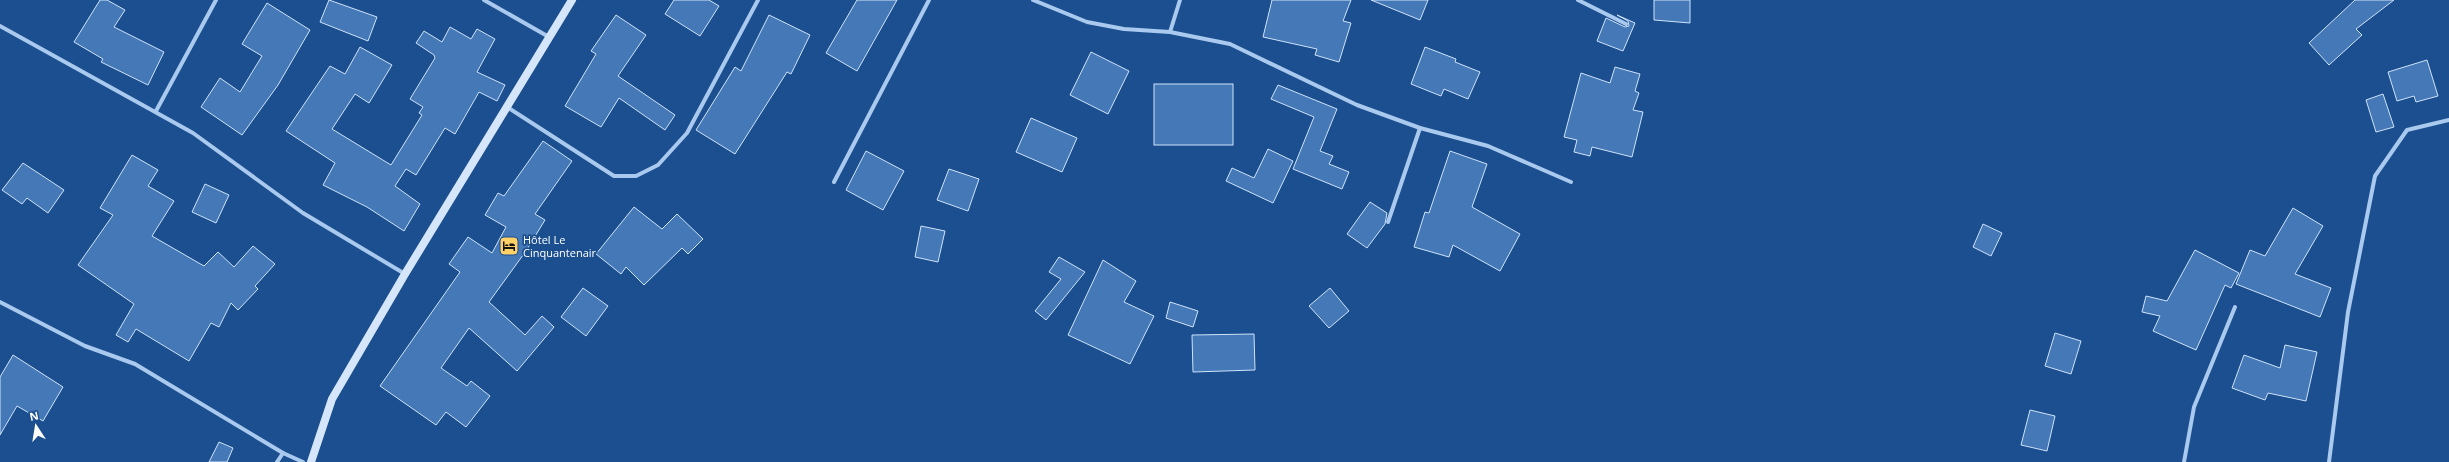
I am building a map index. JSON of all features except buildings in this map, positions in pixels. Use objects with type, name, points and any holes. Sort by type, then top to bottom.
[{"type":"street","points":[[156,111],[216,0]]},
{"type":"street","points":[[484,0],[549,37]]},
{"type":"street","points":[[311,462],[332,399],[506,106],[572,0]]},
{"type":"street","points":[[506,106],[614,176],[636,176],[658,165],[687,133],[758,0]]},
{"type":"street","points":[[834,182],[929,0]]},
{"type":"street","points":[[1033,0],[1087,22],[1124,29],[1170,32],[1230,44],[1357,105],[1420,128],[1488,146],[1571,182]]},
{"type":"street","points":[[1170,32],[1180,0]]},
{"type":"street","points":[[1578,0],[1626,24]]},
{"type":"street","points":[[0,26],[156,111],[192,133],[303,213],[405,274]]},
{"type":"street","points":[[2330,462],[2348,312],[2375,176],[2407,130],[2449,120]]},
{"type":"street","points":[[1388,222],[1420,128]]},
{"type":"street","points":[[0,302],[85,346],[135,364],[283,453],[303,462]]},
{"type":"street","points":[[2184,462],[2194,407],[2235,307]]},
{"type":"street","points":[[277,462],[283,453]]},
{"type":"place","name":"Hôtel Le Cinquantenair","points":[[509,246]]}]
